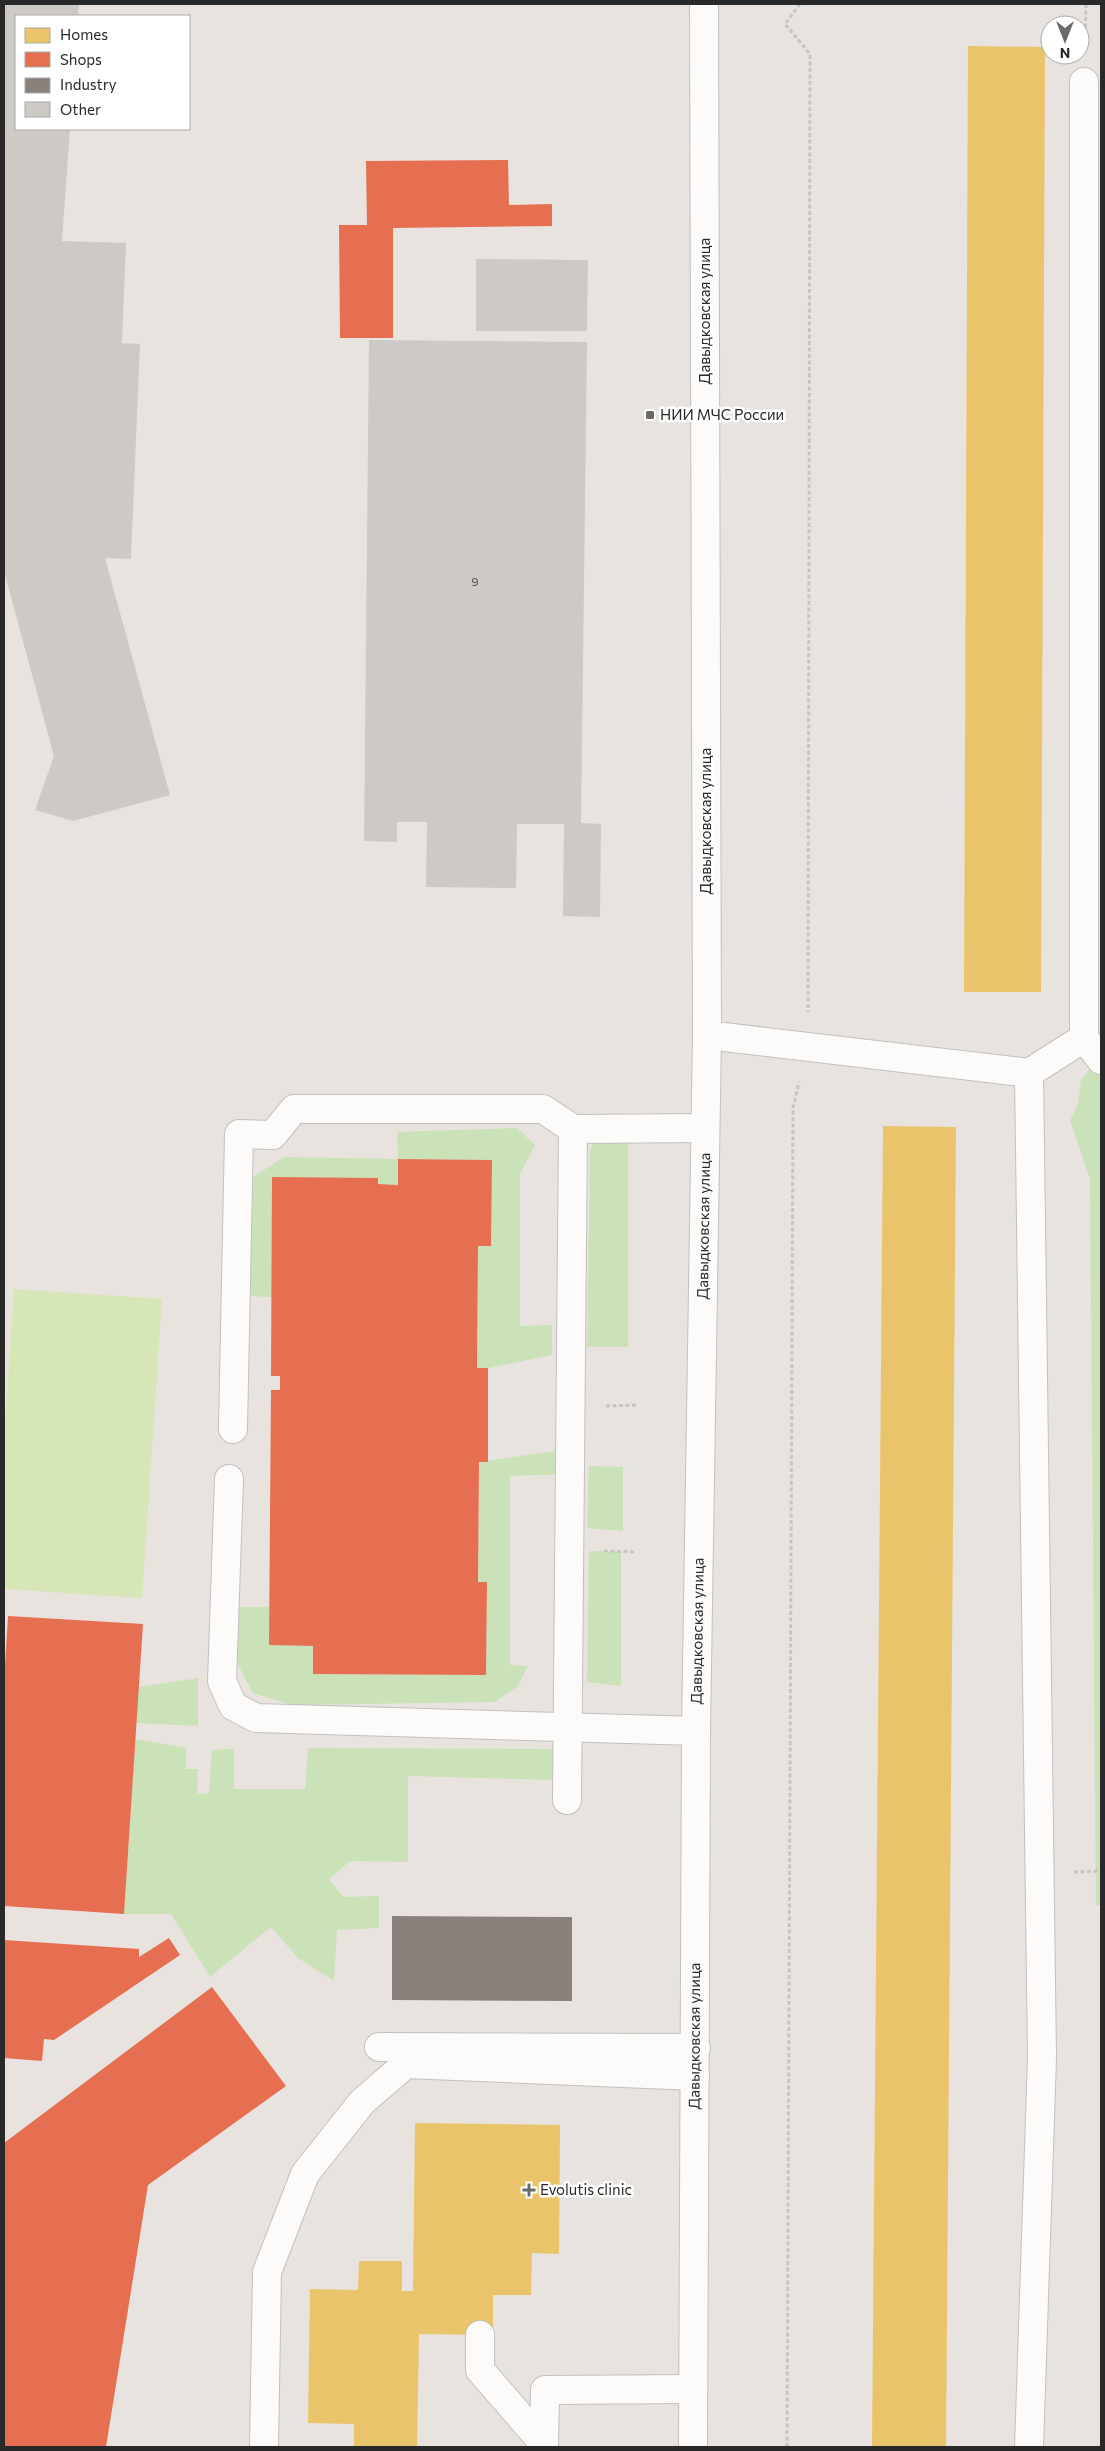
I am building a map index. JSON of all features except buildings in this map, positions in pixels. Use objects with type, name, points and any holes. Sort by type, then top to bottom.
[{"type":"street","name":"Давыдковская улица","points":[[693,2447],[696,1731],[706,1035],[704,4]]},
{"type":"street","points":[[1084,82],[1084,1038],[1101,1060]]},
{"type":"street","points":[[706,1035],[1029,1073],[1084,1038]]},
{"type":"street","points":[[1029,1073],[1042,2057],[1029,2447]]},
{"type":"street","points":[[233,1429],[239,1134],[273,1135],[294,1108],[543,1108],[573,1129],[705,1128]]},
{"type":"street","points":[[567,1800],[573,1129]]},
{"type":"street","points":[[229,1478],[222,1681],[232,1706],[256,1718],[696,1731]]},
{"type":"street","points":[[379,2047],[696,2048]]},
{"type":"street","points":[[264,2447],[268,2272],[305,2174],[362,2102],[406,2064],[695,2076]]},
{"type":"street","points":[[480,2334],[480,2370],[544,2445]]},
{"type":"street","points":[[544,2445],[545,2390],[693,2389]]},
{"type":"path","points":[[787,2447],[793,1108],[808,1047],[810,54],[785,24],[800,4]]},
{"type":"path","points":[[1084,82],[1086,4]]},
{"type":"green space","points":[[1096,1061],[1101,1067],[1101,1905],[1096,1905],[1090,1179],[1070,1121],[1078,1104],[1081,1080]]},
{"type":"green space","points":[[517,1128],[535,1145],[520,1174],[520,1326],[552,1325],[552,1355],[488,1368],[477,1368],[478,1246],[491,1246],[492,1160],[398,1159],[397,1132]]},
{"type":"green space","points":[[600,1128],[628,1128],[628,1347],[587,1347],[590,1151]]},
{"type":"green space","points":[[284,1157],[398,1159],[398,1185],[378,1184],[378,1178],[271,1297],[250,1296],[253,1177]]},
{"type":"green space","points":[[14,1289],[162,1299],[142,1598],[4,1589],[4,1441]]},
{"type":"green space","points":[[570,1449],[570,1474],[510,1476],[510,1665],[528,1666],[517,1687],[495,1702],[292,1705],[253,1693],[236,1661],[236,1607],[269,1607],[269,1645],[313,1646],[313,1674],[486,1675],[487,1582],[478,1582],[479,1462]]},
{"type":"green space","points":[[589,1466],[623,1467],[623,1531],[587,1528]]},
{"type":"green space","points":[[589,1551],[621,1552],[621,1686],[587,1682]]},
{"type":"green space","points":[[198,1678],[198,1726],[136,1723],[139,1687]]},
{"type":"green space","points":[[135,1739],[186,1748],[186,1769],[198,1769],[197,1793],[209,1794],[212,1750],[234,1749],[234,1789],[305,1789],[308,1748],[556,1749],[554,1780],[408,1776],[408,1862],[350,1861],[329,1879],[343,1897],[379,1896],[379,1928],[337,1930],[334,1981],[298,1958],[271,1927],[210,1977],[171,1914],[124,1914]]},
{"type":"place","name":"НИИ МЧС России","points":[[650,415]]},
{"type":"place","name":"Evolutis clinic","points":[[529,2190]]}]
